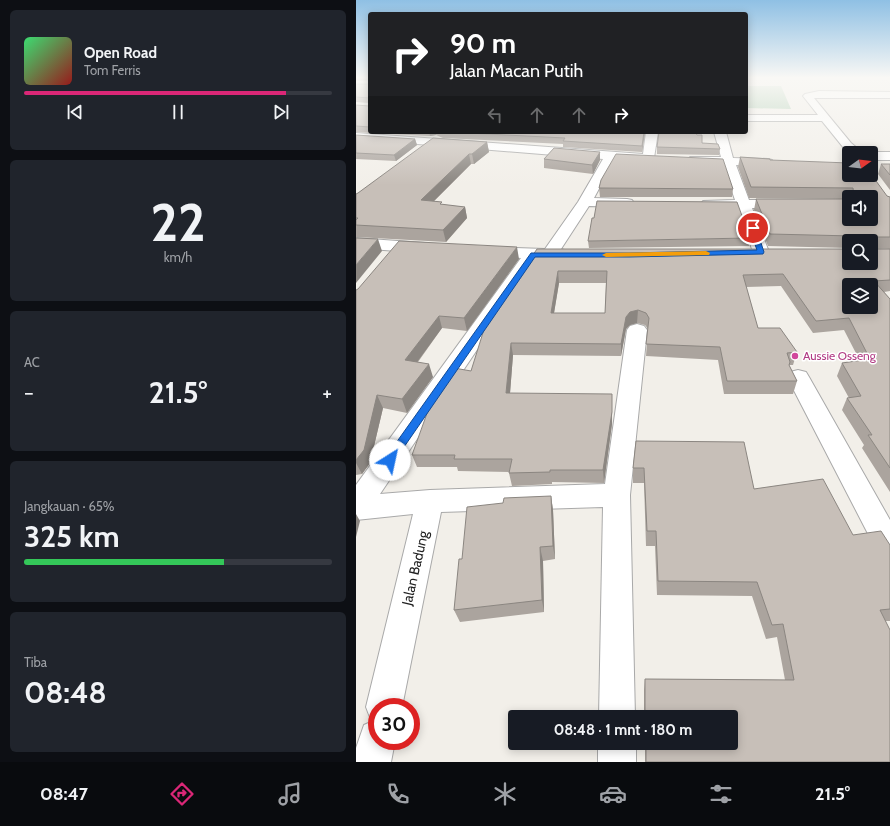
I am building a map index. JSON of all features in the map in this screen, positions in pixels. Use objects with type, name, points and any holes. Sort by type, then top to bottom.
[{"type":"street","points":[[822,114],[848,146]]},
{"type":"street","points":[[748,118],[826,118]]},
{"type":"street","points":[[419,153],[442,134]]},
{"type":"street","points":[[648,158],[652,134]]},
{"type":"street","points":[[720,134],[727,161],[761,252]]},
{"type":"street","points":[[356,136],[431,143],[664,159]]},
{"type":"street","points":[[356,508],[541,254],[585,202],[612,156]]},
{"type":"street","points":[[878,156],[890,156]]},
{"type":"street","points":[[679,159],[782,164]]},
{"type":"street","points":[[585,202],[640,203]]},
{"type":"street","points":[[696,204],[797,204]]},
{"type":"street","points":[[356,243],[442,249]]},
{"type":"street","points":[[383,263],[397,246]]},
{"type":"street","points":[[472,251],[573,254]]},
{"type":"street","points":[[617,710],[617,494],[637,330]]},
{"type":"street","points":[[798,377],[890,548]]},
{"type":"street","points":[[356,508],[430,501],[617,494]]},
{"type":"street","name":"Jalan Badung","points":[[386,698],[430,501]]},
{"type":"street","points":[[372,762],[374,750]]},
{"type":"street","points":[[617,750],[617,762]]},
{"type":"building","points":[[356,114],[368,114],[368,127],[356,126]]},
{"type":"building","points":[[487,134],[644,134],[642,146],[563,141],[565,138]]},
{"type":"building","points":[[659,134],[696,134],[702,135],[702,143],[718,144],[720,149],[657,147]]},
{"type":"building","points":[[356,135],[415,139],[394,155],[356,153]]},
{"type":"building","points":[[433,138],[487,142],[472,154],[469,154],[421,200],[442,202],[440,204],[465,207],[443,230],[356,225],[356,220],[358,218],[356,218],[356,194]]},
{"type":"building","points":[[554,148],[600,152],[592,165],[544,159]]},
{"type":"building","points":[[616,154],[723,159],[733,189],[599,188],[601,180]]},
{"type":"building","points":[[740,157],[770,160],[842,163],[842,182],[877,182],[887,196],[890,197],[890,237],[878,237],[878,234],[842,234],[842,236],[770,234],[756,199],[842,199],[842,226],[878,226],[878,190],[853,190],[853,188],[751,187]]},
{"type":"building","points":[[881,164],[890,164],[890,175]]},
{"type":"building","points":[[597,201],[737,202],[750,238],[588,241]]},
{"type":"building","points":[[356,238],[378,239],[356,265]]},
{"type":"building","points":[[399,241],[517,247],[464,318],[439,316],[405,360],[429,364],[402,399],[377,395],[364,450],[356,460],[356,290]]},
{"type":"building","points":[[537,249],[842,249],[842,270],[878,270],[878,249],[890,249],[890,280],[878,281],[878,278],[842,278],[842,314],[878,314],[878,286],[890,299],[890,468],[868,435],[872,435],[847,398],[861,396],[842,363],[870,359],[849,318],[816,321],[783,274],[743,275],[758,328],[780,328],[797,352],[787,353],[790,362],[789,365],[797,381],[727,381],[720,347],[646,344],[649,318],[646,313],[638,310],[630,312],[626,317],[621,344],[511,343],[506,393],[612,394],[612,412],[603,470],[550,470],[550,472],[509,473],[512,459],[454,459],[455,455],[412,455],[430,405],[454,368],[471,371],[486,323]],"holes":[[[558,271],[607,271],[605,313],[551,313]]]},
{"type":"building","points":[[636,441],[744,442],[754,489],[823,479],[853,535],[881,531],[890,545],[890,609],[880,610],[890,630],[890,762],[646,762],[646,750],[738,750],[738,710],[645,710],[645,679],[794,680],[783,624],[772,625],[757,582],[658,581],[656,531],[647,531],[644,468],[633,468]]},
{"type":"building","points":[[551,496],[553,546],[540,547],[542,600],[454,610],[459,559],[462,559],[467,507],[503,503],[504,498]]},
{"type":"slow traffic","points":[[606,255],[706,253]]},
{"type":"place","name":"Aussie Osseng","points":[[795,356]]},
{"type":"route","points":[[390,460],[533,254],[629,255],[761,252],[753,228]]}]
